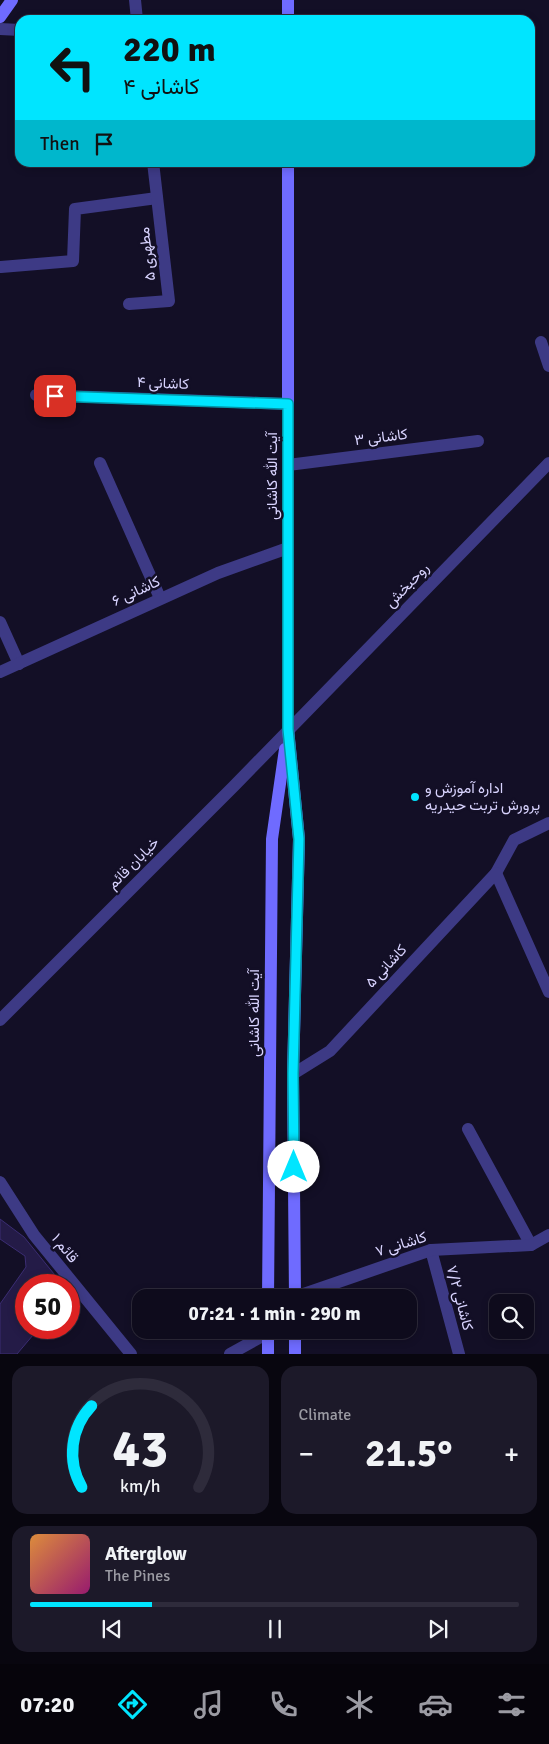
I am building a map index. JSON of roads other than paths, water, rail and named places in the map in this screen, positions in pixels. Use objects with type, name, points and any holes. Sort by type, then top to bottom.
[{"type":"main road","points":[[0,17],[12,0]]},
{"type":"main road","points":[[288,0],[288,15]]},
{"type":"main road","name":"آیت الله کاشانی","points":[[288,167],[288,729],[299,839],[293,1074],[295,1289]]},
{"type":"main road","name":"آیت الله کاشانی","points":[[268,1289],[272,839],[288,729]]},
{"type":"main road","points":[[268,1339],[268,1354]]},
{"type":"main road","points":[[294,1354],[295,1339]]},
{"type":"street","points":[[135,0],[136,15]]},
{"type":"street","points":[[0,29],[15,30]]},
{"type":"street","name":"مطهری ۵","points":[[129,304],[169,301],[154,167]]},
{"type":"street","points":[[1,267],[73,262],[75,209],[157,198]]},
{"type":"street","points":[[540,342],[549,366]]},
{"type":"street","name":"کاشانی ۴","points":[[36,395],[288,404]]},
{"type":"street","name":"کاشانی ۳","points":[[288,466],[478,441]]},
{"type":"street","points":[[100,463],[160,598]]},
{"type":"street","name":"روحبخش","points":[[288,729],[549,463]]},
{"type":"street","name":"کاشانی ۶","points":[[0,672],[218,572],[288,548]]},
{"type":"street","points":[[0,622],[19,664]]},
{"type":"street","name":"خیابان قائم","points":[[0,1020],[234,786],[288,729]]},
{"type":"street","name":"کاشانی ۵","points":[[293,1074],[330,1051],[496,873],[514,840],[549,823]]},
{"type":"street","points":[[496,873],[549,992]]},
{"type":"street","points":[[468,1129],[531,1245]]},
{"type":"street","name":"قائم ۱","points":[[0,1182],[34,1235],[130,1354]]},
{"type":"street","name":"کاشانی ۷","points":[[318,1289],[431,1250],[531,1245],[549,1235]]},
{"type":"street","name":"کاشانی ۷/۲","points":[[431,1250],[459,1354]]},
{"type":"street","points":[[230,1354],[255,1339]]},
{"type":"place","name":"اداره آموزش و پرورش تربت حیدریه","points":[[415,797]]}]
